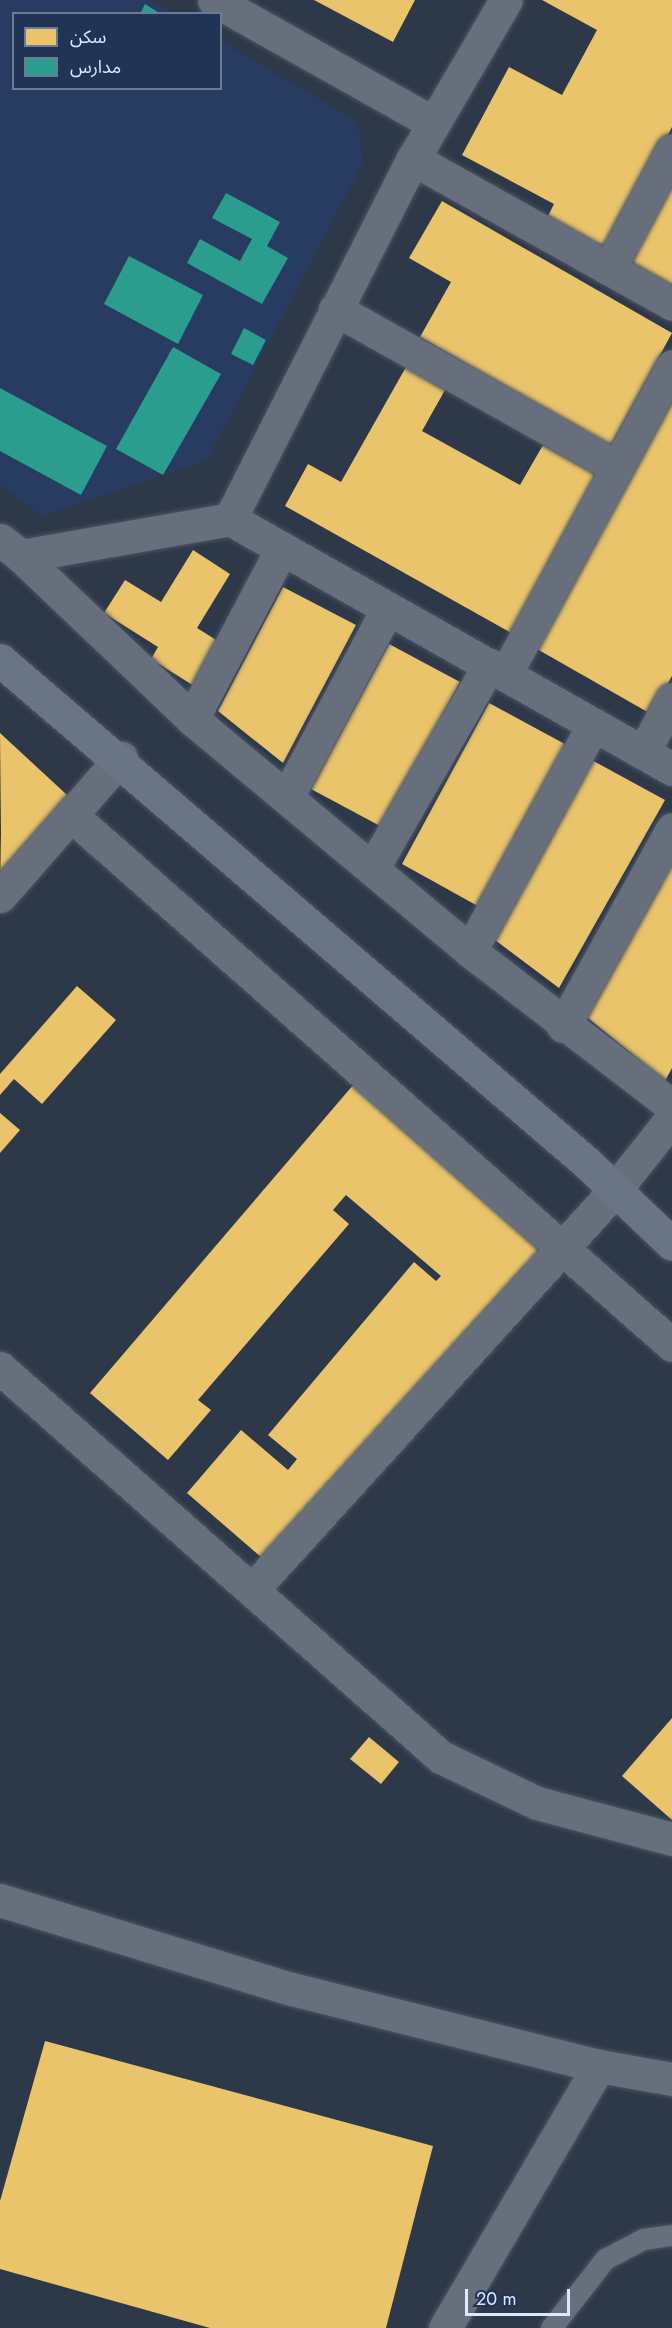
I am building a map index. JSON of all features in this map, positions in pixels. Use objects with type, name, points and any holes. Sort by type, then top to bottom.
[{"type":"main road","points":[[0,660],[121,758],[672,1244]]},
{"type":"street","points":[[214,0],[433,123]]},
{"type":"street","points":[[230,519],[413,159],[506,0]]},
{"type":"street","points":[[610,267],[672,150]]},
{"type":"street","points":[[413,159],[610,267],[672,304]]},
{"type":"street","points":[[335,309],[617,467]]},
{"type":"street","points":[[374,866],[497,670],[670,374]]},
{"type":"street","points":[[10,548],[230,519],[672,769]]},
{"type":"street","points":[[10,548],[192,719],[374,866],[470,951],[563,1026],[672,1106]]},
{"type":"street","points":[[192,719],[282,548]]},
{"type":"street","points":[[287,797],[387,608]]},
{"type":"street","points":[[643,753],[672,699]]},
{"type":"street","points":[[470,951],[593,725]]},
{"type":"street","points":[[0,896],[121,758]]},
{"type":"street","points":[[71,815],[565,1245],[672,1345]]},
{"type":"street","points":[[563,1026],[672,829]]},
{"type":"street","points":[[252,1590],[614,1191],[672,1118]]},
{"type":"street","points":[[0,1368],[441,1757],[469,1774],[537,1803],[672,1839]]},
{"type":"street","points":[[0,1900],[292,1989],[599,2066],[672,2079]]},
{"type":"street","points":[[445,2328],[599,2066]]},
{"type":"lane","points":[[551,2328],[605,2259],[643,2239],[672,2235]]},
{"type":"shaded area","points":[[0,0],[150,0],[171,12],[12,12],[12,90],[222,90],[222,42],[358,122],[363,164],[206,461],[43,516],[0,485]]},
{"type":"building: سكن","points":[[314,0],[415,0],[393,42]]},
{"type":"building: سكن","points":[[542,0],[672,0],[672,127],[607,249],[547,218],[554,204],[462,155],[509,67],[562,95],[597,30]]},
{"type":"building: سكن","points":[[672,174],[672,290],[623,263]]},
{"type":"building: سكن","points":[[442,201],[672,333],[610,447],[420,337],[451,282],[409,258]]},
{"type":"building: سكن","points":[[406,367],[445,390],[422,431],[520,485],[543,445],[601,477],[513,634],[285,506],[308,464],[341,482]]},
{"type":"building: سكن","points":[[672,402],[672,676],[651,714],[537,649]]},
{"type":"building: سكن","points":[[193,550],[230,574],[197,628],[221,643],[194,686],[151,659],[158,647],[104,613],[125,580],[161,602]]},
{"type":"building: سكن","points":[[283,587],[356,625],[283,763],[218,711]]},
{"type":"building: سكن","points":[[389,644],[460,682],[382,827],[311,789]]},
{"type":"building: سكن","points":[[489,703],[574,749],[485,910],[402,864]]},
{"type":"building: سكن","points":[[0,733],[79,806],[0,893],[1,832]]},
{"type":"building: سكن","points":[[588,758],[665,800],[559,988],[491,937]]},
{"type":"building: سكن","points":[[672,844],[672,1068],[665,1081],[583,1014]]},
{"type":"building: سكن","points":[[77,986],[116,1020],[42,1104],[14,1079],[0,1095],[0,1074]]},
{"type":"building: سكن","points":[[354,1084],[550,1252],[277,1571],[187,1493],[241,1430],[288,1470],[297,1459],[268,1435],[414,1262],[436,1281],[441,1276],[346,1195],[333,1210],[349,1224],[198,1400],[211,1410],[168,1460],[90,1393]]},
{"type":"building: سكن","points":[[0,1113],[20,1130],[0,1153]]},
{"type":"building: سكن","points":[[672,1718],[672,1820],[622,1776]]},
{"type":"building: سكن","points":[[369,1737],[399,1762],[381,1784],[350,1759]]},
{"type":"building: سكن","points":[[45,2041],[433,2146],[386,2328],[210,2328],[0,2269],[0,2201]]},
{"type":"building: مدارس","points":[[145,4],[158,12],[141,12]]},
{"type":"building: مدارس","points":[[226,193],[280,222],[267,246],[288,258],[262,304],[187,263],[200,239],[240,261],[252,239],[212,218]]},
{"type":"building: مدارس","points":[[129,256],[203,295],[178,344],[104,304]]},
{"type":"building: مدارس","points":[[244,328],[266,340],[253,365],[231,354]]},
{"type":"building: مدارس","points":[[173,347],[221,374],[163,475],[116,449]]},
{"type":"building: مدارس","points":[[0,388],[107,446],[81,495],[0,451]]}]
